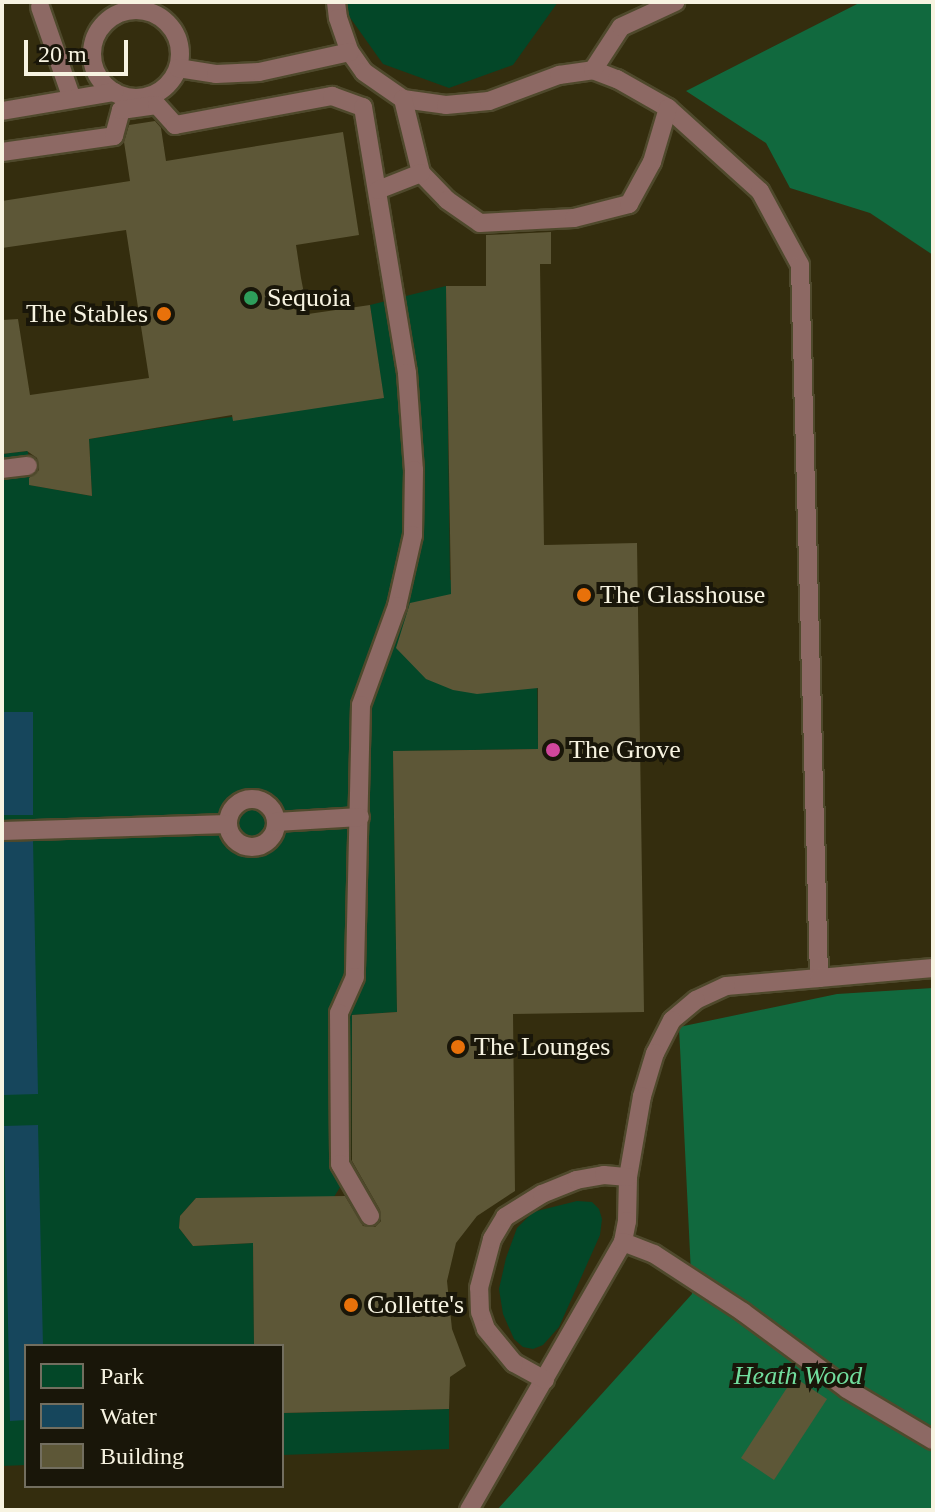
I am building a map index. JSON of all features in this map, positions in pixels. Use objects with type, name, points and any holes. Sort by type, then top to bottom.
[{"type":"lane","points":[[336,2],[350,52],[364,72],[403,99],[446,105],[489,101],[559,75],[593,70],[617,79],[668,108],[760,191],[800,265],[819,978]]},
{"type":"lane","points":[[593,70],[621,27],[675,2]]},
{"type":"lane","points":[[40,7],[72,99]]},
{"type":"lane","points":[[131,10],[159,17],[177,39],[178,68],[163,89],[151,95],[126,97],[114,92],[98,77],[92,49],[105,23],[117,14],[131,10]]},
{"type":"lane","points":[[178,68],[216,74],[259,72],[350,52]]},
{"type":"lane","points":[[2,111],[114,92]]},
{"type":"lane","points":[[2,152],[114,136],[121,110],[157,105],[175,125],[332,96],[363,107],[407,373],[414,470],[413,535],[397,606],[361,705],[355,977],[339,1013],[340,1164],[370,1216]]},
{"type":"lane","points":[[403,99],[421,173],[447,200],[480,223],[574,218],[629,204],[652,162],[668,108]]},
{"type":"lane","points":[[378,190],[421,173]]},
{"type":"lane","points":[[2,469],[28,466]]},
{"type":"lane","points":[[245,799],[266,804],[276,822],[272,836],[252,846],[239,843],[228,824],[232,809],[245,799]]},
{"type":"lane","points":[[276,822],[360,817]]},
{"type":"lane","points":[[2,831],[228,824]]},
{"type":"lane","points":[[469,1510],[623,1242],[628,1177],[642,1096],[655,1053],[672,1020],[696,1000],[726,986],[933,968]]},
{"type":"lane","points":[[545,1380],[514,1363],[486,1329],[480,1312],[479,1288],[492,1239],[505,1217],[542,1194],[576,1180],[604,1175],[628,1177]]},
{"type":"lane","points":[[623,1242],[654,1254],[743,1312],[847,1389],[933,1440]]},
{"type":"green space","points":[[339,2],[558,2],[513,65],[449,88],[383,64]]},
{"type":"green space","points":[[861,2],[933,2],[933,255],[870,213],[790,188],[766,143],[686,91]]},
{"type":"green space","points":[[446,286],[450,580],[536,580],[538,749],[393,751],[397,1012],[352,1015],[351,1169],[334,1197],[196,1198],[180,1216],[179,1228],[193,1246],[253,1243],[254,1344],[24,1344],[24,1465],[2,1466],[2,454],[28,451],[30,485],[92,496],[89,439],[207,420],[383,398],[370,305]]},
{"type":"green space","name":"Heath Wood","points":[[933,988],[933,1510],[497,1510],[692,1294],[679,1027],[837,994]]},
{"type":"green space","points":[[577,1201],[592,1202],[599,1209],[602,1219],[600,1235],[559,1327],[543,1345],[533,1349],[523,1347],[514,1339],[503,1314],[499,1289],[517,1228],[533,1212]]},
{"type":"green space","points":[[449,1409],[449,1449],[284,1455],[284,1413]]},
{"type":"water","points":[[2,712],[33,712],[33,815],[2,815]]},
{"type":"water","points":[[33,840],[38,1094],[3,1095],[2,841]]},
{"type":"water","points":[[38,1125],[43,1344],[24,1344],[24,1420],[10,1421],[4,1126]]},
{"type":"building","points":[[155,121],[161,128],[166,161],[343,132],[359,235],[296,245],[301,278],[308,314],[370,305],[384,398],[233,421],[232,415],[89,439],[92,496],[29,485],[29,478],[39,470],[37,458],[27,451],[2,454],[2,320],[18,319],[30,395],[149,378],[126,230],[2,248],[2,201],[130,181],[124,142],[129,125]]},
{"type":"building","name":"The Grove","points":[[551,232],[551,264],[540,264],[544,545],[637,543],[644,1012],[513,1014],[515,1191],[477,1216],[456,1243],[447,1281],[452,1329],[466,1366],[450,1377],[449,1409],[284,1413],[284,1344],[254,1344],[253,1243],[193,1246],[179,1228],[180,1216],[196,1198],[345,1196],[363,1226],[375,1227],[381,1221],[380,1210],[352,1161],[352,1015],[397,1012],[393,751],[538,749],[538,688],[477,694],[453,690],[426,679],[396,648],[410,603],[451,594],[446,286],[486,286],[486,235]]},
{"type":"building","points":[[794,1377],[827,1399],[774,1480],[741,1458]]},
{"type":"place","name":"Sequoia","points":[[251,298]]},
{"type":"place","name":"The Stables","points":[[164,314]]},
{"type":"place","name":"The Glasshouse","points":[[584,595]]},
{"type":"place","name":"The Grove","points":[[553,750]]},
{"type":"place","name":"The Lounges","points":[[458,1047]]},
{"type":"place","name":"Collette's","points":[[351,1305]]}]
